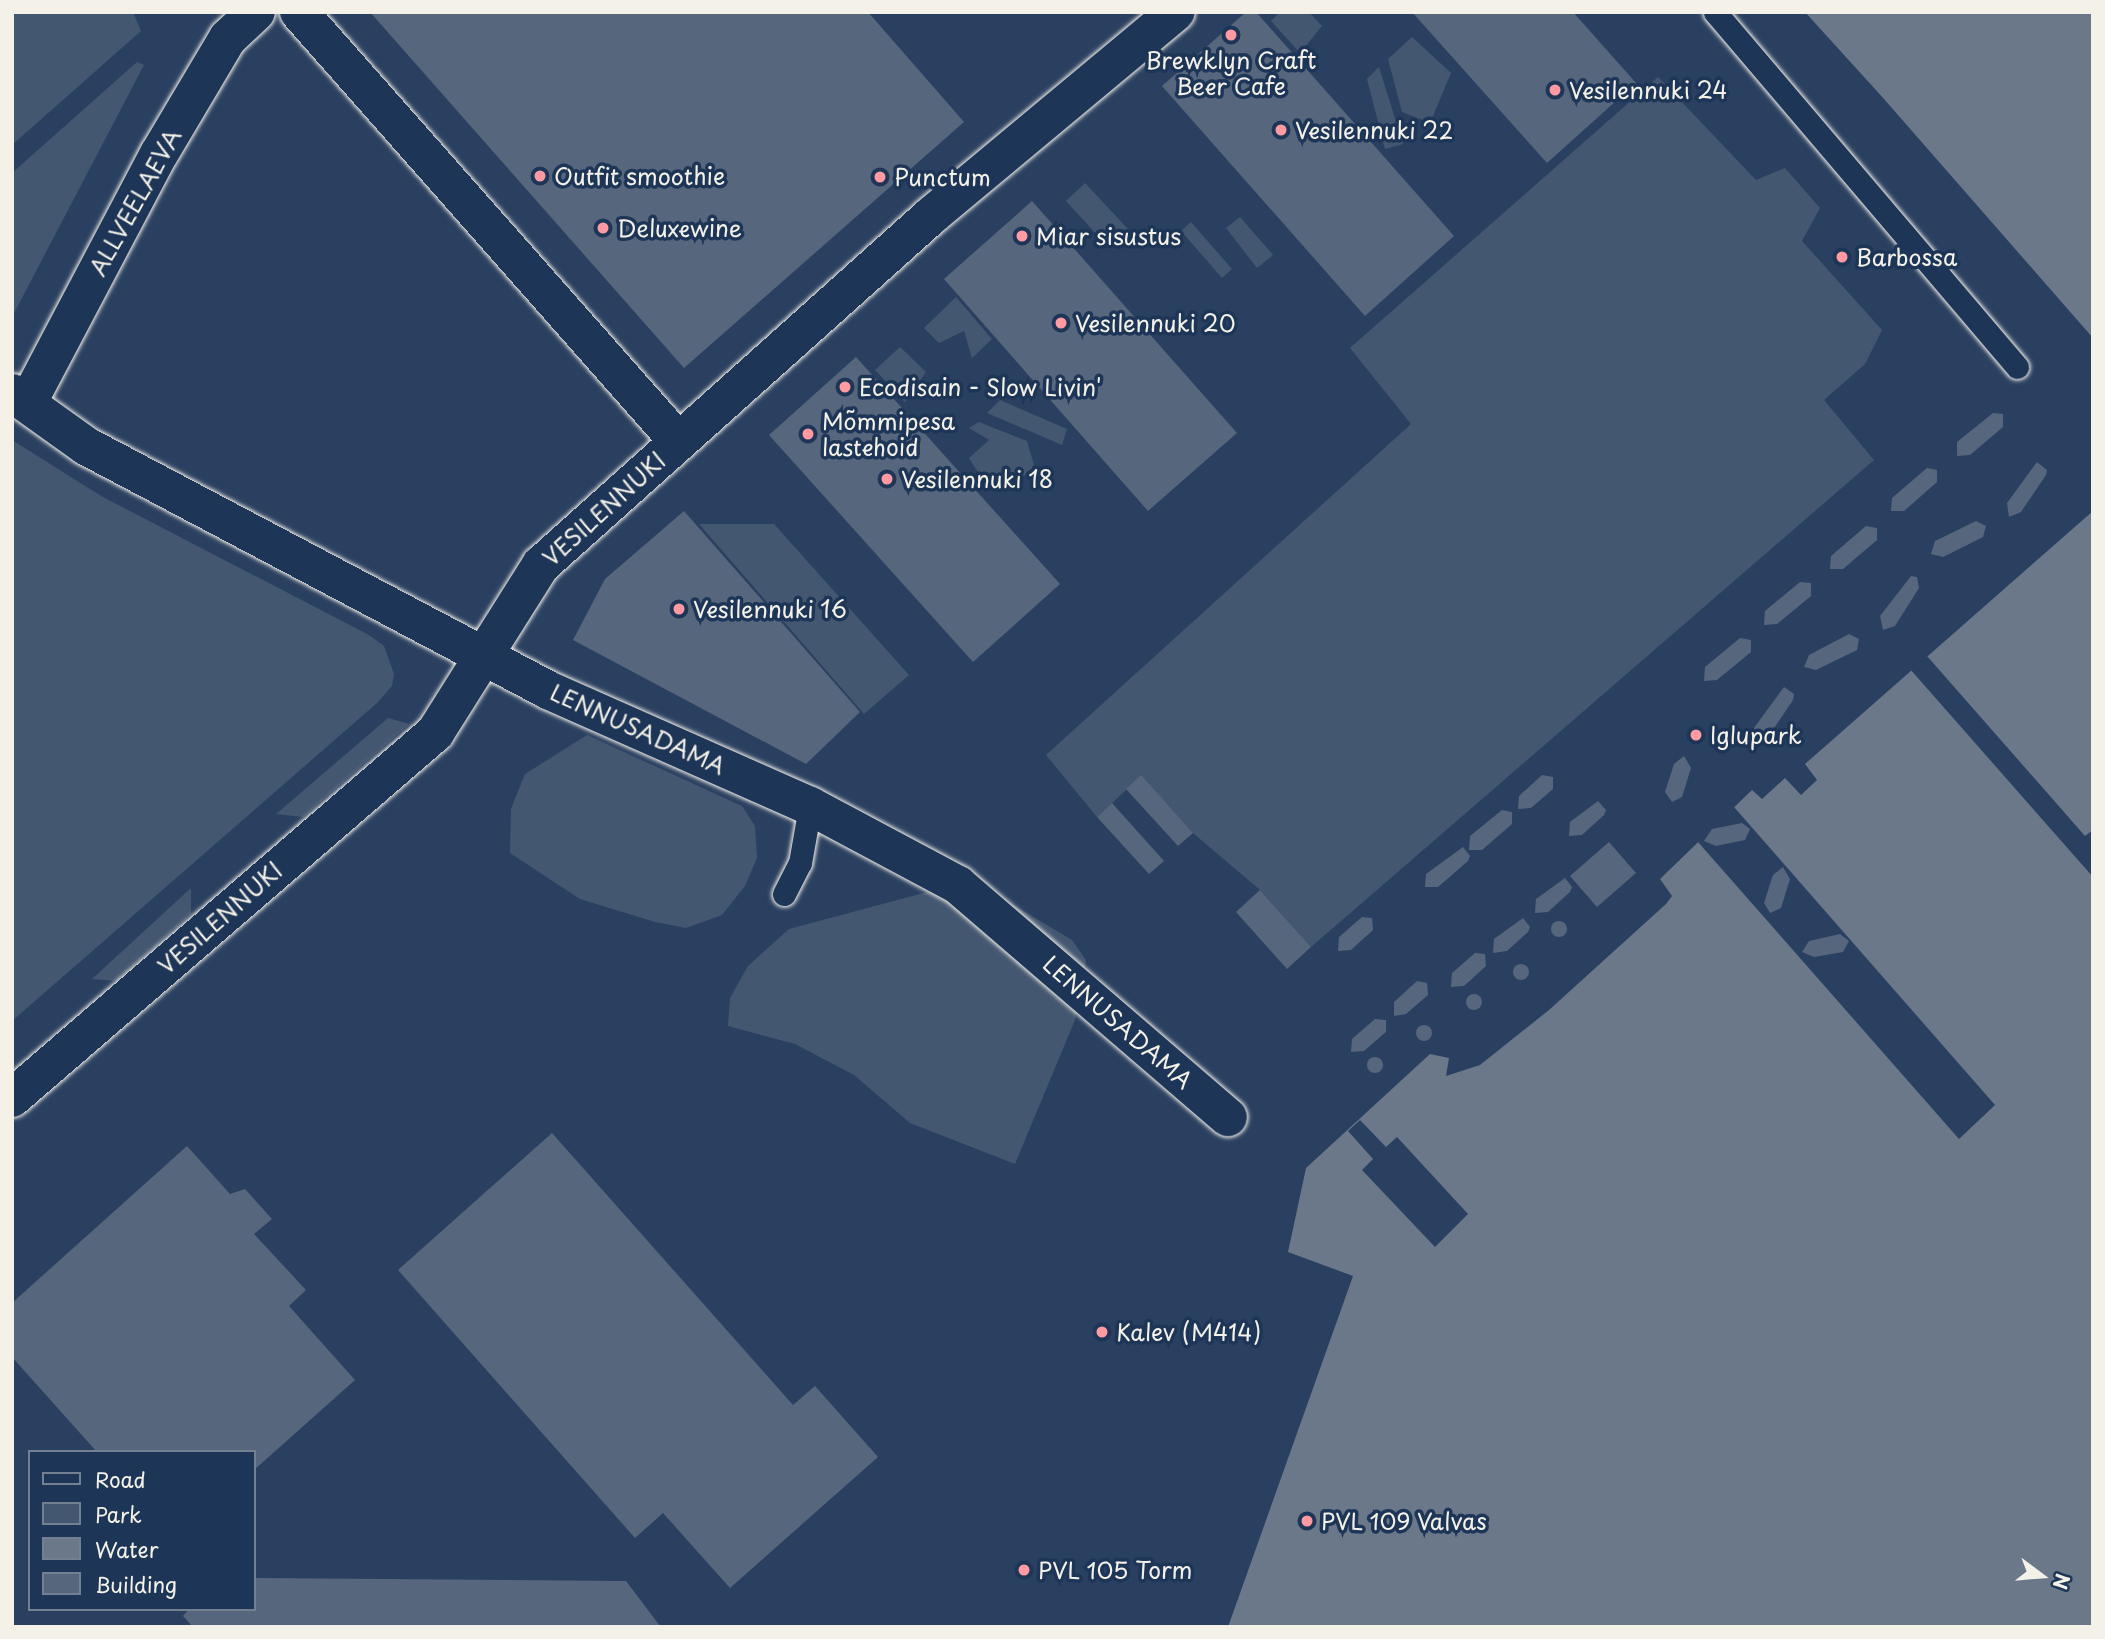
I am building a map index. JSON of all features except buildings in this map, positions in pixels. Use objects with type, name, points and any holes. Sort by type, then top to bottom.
[{"type":"street","name":"ALLVEELAEVA","points":[[20,398],[228,38],[256,12]]},
{"type":"street","points":[[299,12],[678,442]]},
{"type":"street","name":"VESILENNUKI","points":[[12,1098],[435,733],[488,655],[541,565],[1034,126],[1099,80],[1176,12]]},
{"type":"street","name":"LENNUSADAMA","points":[[20,398],[86,446],[488,655],[548,690],[810,806],[958,885],[1228,1117]]},
{"type":"lane","points":[[1715,12],[2017,368]]},
{"type":"lane","points":[[784,894],[800,863],[810,806]]},
{"type":"green space","points":[[12,12],[133,12],[141,31],[12,145]]},
{"type":"green space","points":[[1280,12],[1309,12],[1322,26],[1300,53],[1271,21]]},
{"type":"green space","points":[[1412,37],[1451,73],[1430,123],[1402,112],[1388,59]]},
{"type":"green space","points":[[137,62],[144,65],[12,317],[12,173]]},
{"type":"green space","points":[[1379,67],[1403,144],[1385,149],[1367,79]]},
{"type":"green space","points":[[1658,77],[1756,180],[1785,168],[1820,208],[1802,241],[1882,330],[1865,364],[1824,400],[1874,460],[1311,947],[1260,890],[1193,833],[1141,776],[1097,817],[1046,755],[1411,424],[1350,348]]},
{"type":"green space","points":[[1085,183],[1129,230],[1109,248],[1066,201]]},
{"type":"green space","points":[[1240,217],[1273,255],[1257,268],[1226,228]]},
{"type":"green space","points":[[1191,222],[1232,269],[1222,278],[1181,231]]},
{"type":"green space","points":[[956,297],[992,339],[972,358],[964,331],[939,343],[924,328]]},
{"type":"green space","points":[[900,347],[926,372],[905,402],[875,370]]},
{"type":"green space","points":[[1000,400],[1067,429],[1062,445],[987,413]]},
{"type":"green space","points":[[979,422],[1027,441],[1036,472],[987,486],[969,458],[989,440],[969,428]]},
{"type":"green space","points":[[12,440],[101,496],[369,635],[384,646],[394,674],[392,686],[377,703],[12,1021]]},
{"type":"green space","points":[[699,524],[774,524],[909,675],[864,714]]},
{"type":"green space","points":[[388,718],[409,724],[303,817],[276,814]]},
{"type":"green space","points":[[587,735],[742,806],[755,826],[757,858],[745,886],[722,915],[686,928],[655,922],[580,899],[510,853],[511,809],[525,774]]},
{"type":"green space","points":[[191,888],[191,914],[116,981],[92,979]]},
{"type":"green space","points":[[985,888],[1072,940],[1086,960],[1075,1020],[1015,1164],[910,1123],[854,1075],[795,1044],[728,1026],[730,998],[748,966],[789,929],[931,891]]},
{"type":"water","points":[[1805,12],[2093,12],[2093,338],[1884,99]]},
{"type":"water","points":[[2093,511],[2093,1627],[1228,1627],[1353,1276],[1288,1252],[1306,1168],[1430,1054],[1449,1058],[1446,1076],[1480,1065],[1549,1010],[1666,904],[1672,896],[1660,879],[1752,790],[1762,799],[1785,778],[1801,795],[1817,780],[1805,764]]},
{"type":"pier","points":[[1927,656],[2085,836],[2093,830],[2093,877],[1910,669]]},
{"type":"pier","points":[[1734,807],[1995,1105],[1959,1139],[1698,842]]},
{"type":"pier","points":[[1360,1120],[1386,1147],[1397,1137],[1468,1214],[1435,1247],[1362,1170],[1373,1159],[1348,1131]]},
{"type":"place","name":"Brewklyn Craft Beer Cafe","points":[[1231,35]]},
{"type":"place","name":"Vesilennuki 24","points":[[1555,90]]},
{"type":"place","name":"Vesilennuki 22","points":[[1281,130]]},
{"type":"place","name":"Outfit smoothie","points":[[540,176]]},
{"type":"place","name":"Punctum","points":[[880,177]]},
{"type":"place","name":"Deluxewine","points":[[603,228]]},
{"type":"place","name":"Miar sisustus","points":[[1022,236]]},
{"type":"place","name":"Barbossa","points":[[1842,257]]},
{"type":"place","name":"Vesilennuki 20","points":[[1061,323]]},
{"type":"place","name":"Ecodisain - Slow Livin'","points":[[845,387]]},
{"type":"place","name":"Mõmmipesa lastehoid","points":[[808,434]]},
{"type":"place","name":"Vesilennuki 18","points":[[887,479]]},
{"type":"place","name":"Vesilennuki 16","points":[[679,609]]},
{"type":"place","name":"Iglupark","points":[[1696,735]]},
{"type":"place","name":"Kalev (M414)","points":[[1102,1332]]},
{"type":"place","name":"PVL 109 Valvas","points":[[1307,1521]]},
{"type":"place","name":"PVL 105 Torm","points":[[1024,1570]]}]
